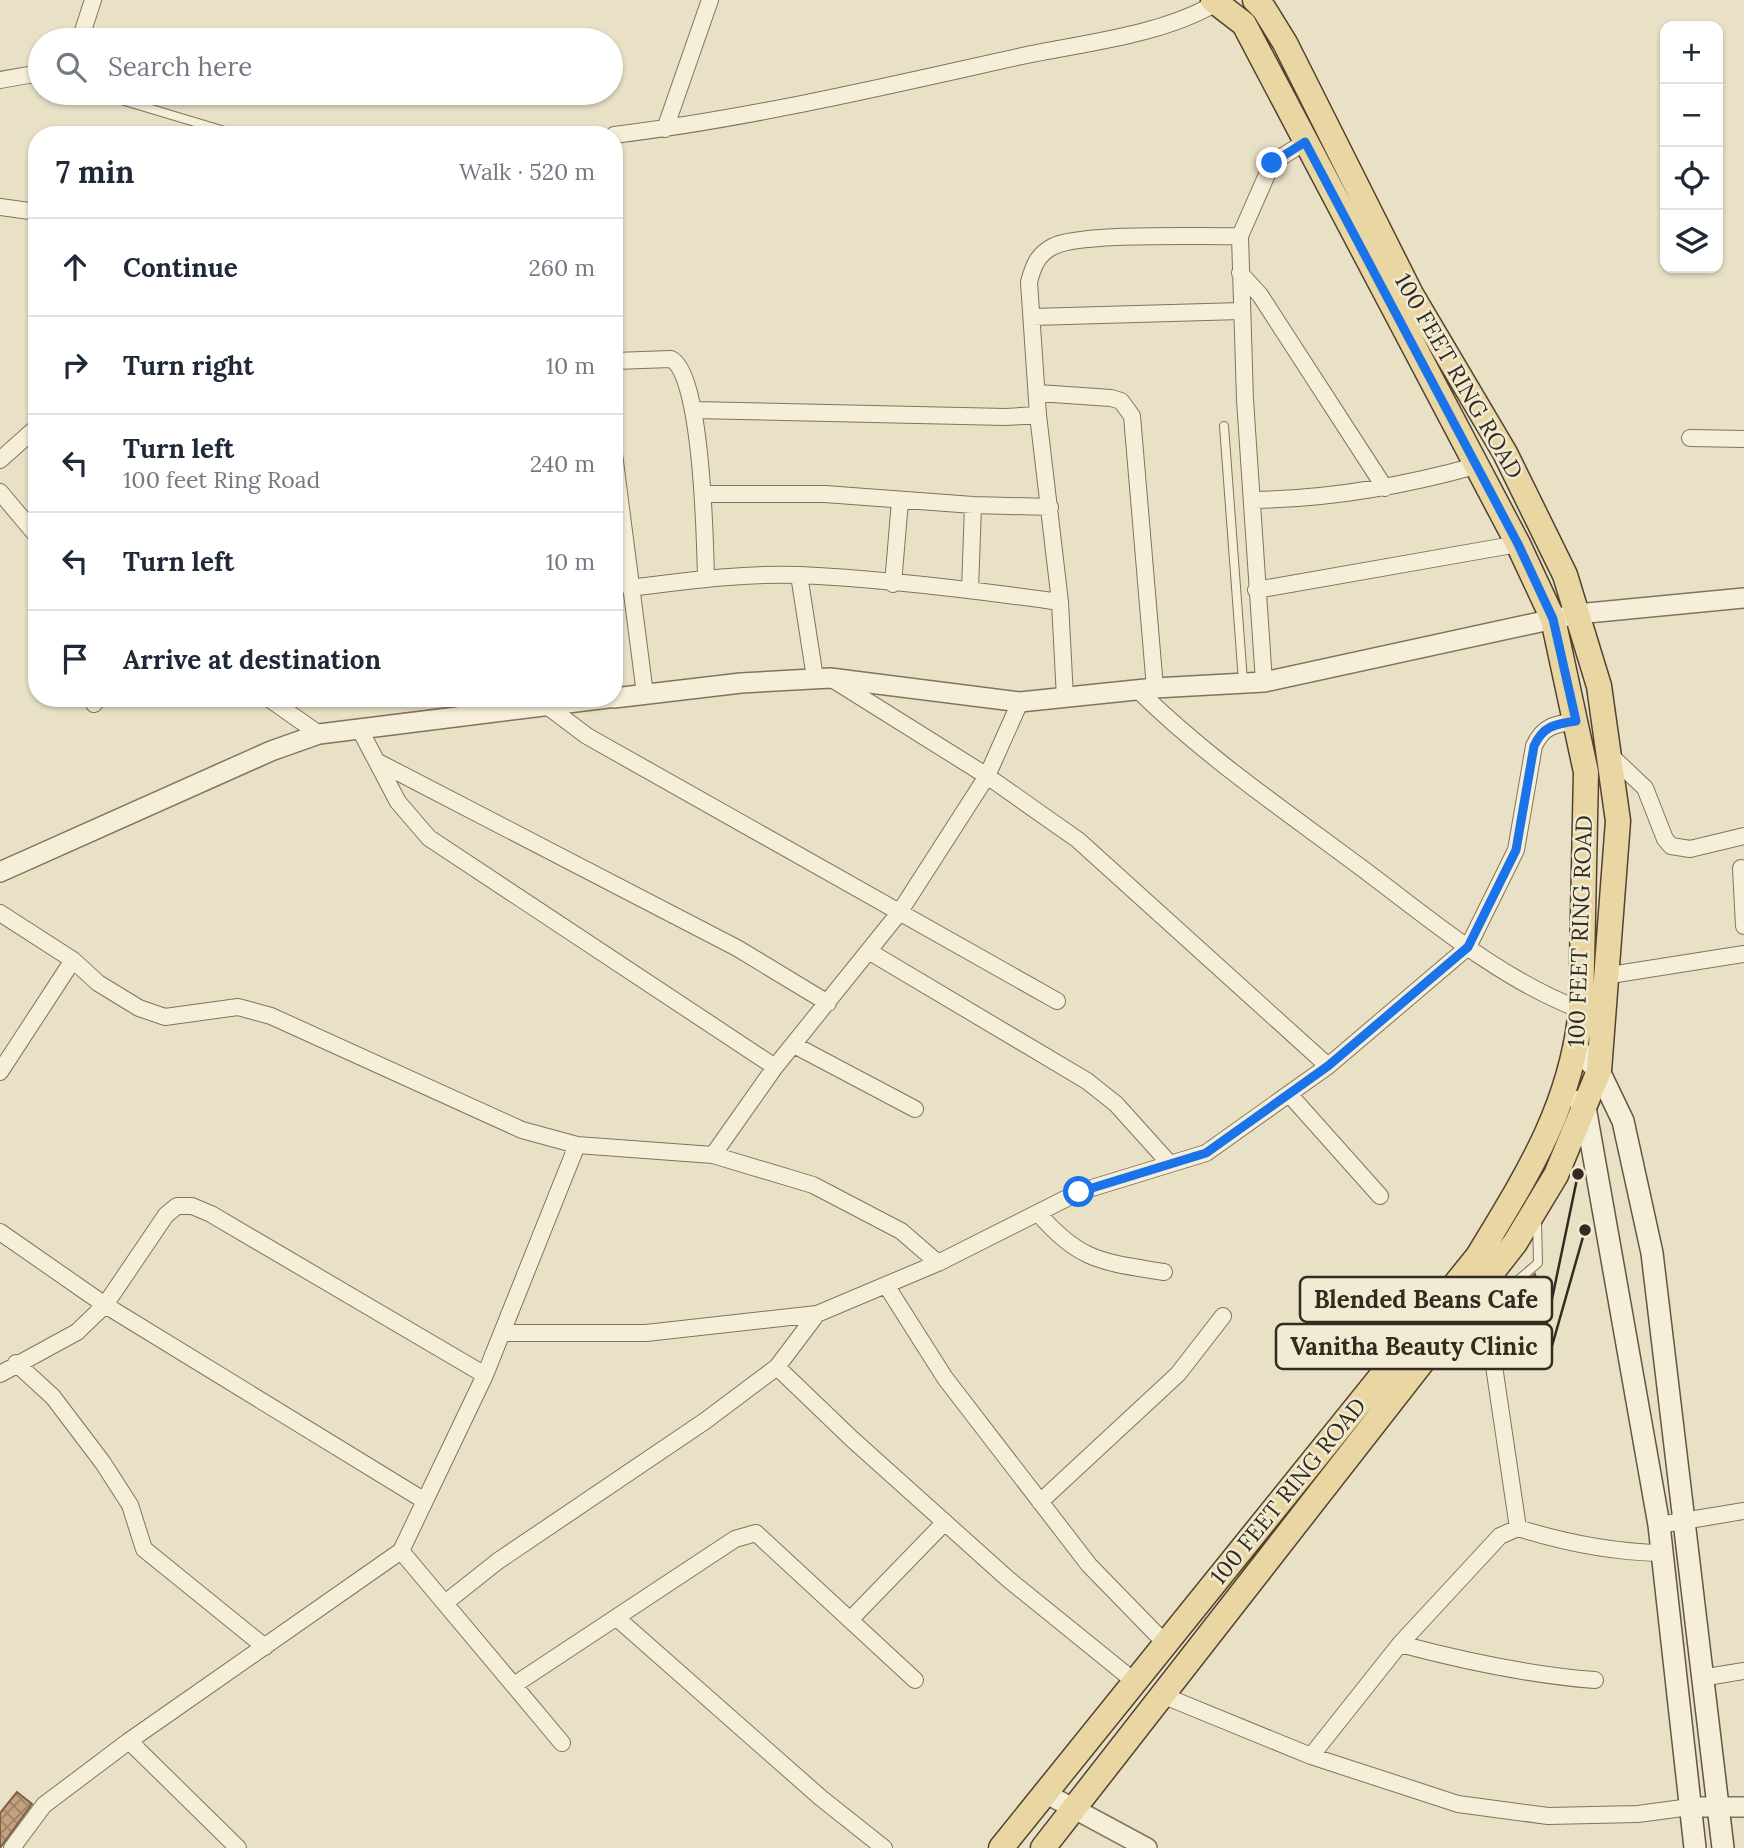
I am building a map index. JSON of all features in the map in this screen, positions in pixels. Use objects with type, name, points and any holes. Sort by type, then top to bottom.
[{"type":"main road","name":"100 FEET RING ROAD","points":[[1001,1848],[1043,1792],[1478,1256],[1538,1158],[1567,1084],[1577,1049],[1581,1010],[1586,772],[1576,721],[1565,617],[1565,575],[1505,453],[1411,294],[1306,83],[1264,9],[1255,0]]},
{"type":"main road","name":"100 FEET RING ROAD","points":[[1043,1848],[1515,1243],[1556,1175],[1599,1071],[1604,976],[1618,821],[1599,685],[1565,617],[1518,544],[1475,466],[1244,24],[1214,1]]},
{"type":"main road","points":[[1577,1049],[1599,1071],[1623,1121],[1652,1253],[1723,1848]]},
{"type":"main road","points":[[1567,1084],[1585,1107],[1659,1525],[1695,1848]]},
{"type":"street","points":[[84,28],[93,0]]},
{"type":"street","points":[[665,129],[710,0]]},
{"type":"street","points":[[623,134],[665,129],[850,94],[1178,22],[1214,1]]},
{"type":"street","points":[[0,80],[28,75]]},
{"type":"street","points":[[1264,682],[1256,590],[1241,311],[1240,236],[1272,163],[1305,142]]},
{"type":"street","points":[[0,208],[28,211]]},
{"type":"street","points":[[1065,698],[1060,602],[1038,415],[1029,282],[1033,268],[1039,256],[1068,240],[1240,236]]},
{"type":"street","points":[[1240,273],[1260,295],[1385,488]]},
{"type":"street","points":[[1032,317],[1241,311]]},
{"type":"street","points":[[623,361],[671,359],[678,362],[693,410],[703,494],[706,578]]},
{"type":"street","points":[[1038,393],[1111,398],[1121,401],[1132,416],[1147,689],[1206,752],[1468,947],[1549,998],[1581,1010]]},
{"type":"street","points":[[693,410],[1006,417],[1038,415]]},
{"type":"street","points":[[0,460],[28,435]]},
{"type":"street","points":[[1690,438],[1744,439]]},
{"type":"street","points":[[1252,500],[1312,499],[1385,488],[1475,466]]},
{"type":"street","points":[[0,492],[28,525]]},
{"type":"street","points":[[703,494],[825,494],[900,501],[1050,508]]},
{"type":"street","points":[[892,584],[900,501]]},
{"type":"street","points":[[970,590],[973,505]]},
{"type":"street","points":[[1256,590],[1518,544]]},
{"type":"street","points":[[623,548],[645,694]]},
{"type":"street","points":[[629,588],[706,578],[799,575],[970,590],[1060,602]]},
{"type":"street","points":[[799,575],[822,678],[987,776],[1078,840],[1328,1066]]},
{"type":"street","points":[[623,697],[741,682],[822,678],[1020,702],[1147,689],[1264,682],[1565,617],[1744,598]]},
{"type":"street","points":[[713,1155],[775,1068],[899,913],[987,776],[1020,702]]},
{"type":"street","points":[[281,707],[319,734]]},
{"type":"street","points":[[0,872],[271,751],[319,734],[538,707]]},
{"type":"street","points":[[548,707],[587,736],[1057,1001]]},
{"type":"street","points":[[502,1333],[646,1333],[817,1314],[938,1263],[1079,1192],[1206,1153],[1328,1066],[1468,947],[1516,850],[1534,746],[1540,733],[1550,725],[1576,721]]},
{"type":"street","points":[[359,728],[380,763],[398,802],[429,838],[775,1068]]},
{"type":"street","points":[[1609,754],[1645,788],[1665,839],[1671,846],[1690,849],[1744,836]]},
{"type":"street","points":[[380,763],[737,948],[828,1003]]},
{"type":"street","points":[[1741,868],[1744,926]]},
{"type":"street","points":[[0,913],[73,960],[98,984],[139,1008],[164,1017],[238,1007],[271,1016],[522,1129],[577,1145],[713,1155],[813,1185],[901,1231],[938,1263]]},
{"type":"street","points":[[870,952],[1087,1081],[1116,1104],[1170,1164]]},
{"type":"street","points":[[1604,976],[1744,954]]},
{"type":"street","points":[[0,1072],[73,960]]},
{"type":"street","points":[[794,1045],[915,1109]]},
{"type":"street","points":[[1289,1094],[1380,1196]]},
{"type":"street","points":[[12,1848],[44,1805],[129,1741],[401,1551],[485,1374],[577,1145]]},
{"type":"street","points":[[5,1368],[78,1332],[105,1306],[166,1215],[177,1206],[192,1206],[211,1214],[485,1374]]},
{"type":"street","points":[[1038,1213],[1058,1237],[1077,1251],[1101,1262],[1164,1272]]},
{"type":"street","points":[[0,1232],[105,1306],[425,1501]]},
{"type":"street","points":[[1484,1283],[1518,1528]]},
{"type":"street","points":[[886,1285],[945,1378],[1089,1565],[1165,1643]]},
{"type":"street","points":[[445,1604],[498,1561],[705,1421],[777,1367],[817,1314]]},
{"type":"street","points":[[1040,1502],[1178,1374],[1223,1316]]},
{"type":"street","points":[[777,1367],[1041,1607],[1086,1639],[1134,1681]]},
{"type":"street","points":[[5,1368],[52,1397],[103,1463],[130,1506],[144,1549],[265,1647]]},
{"type":"street","points":[[1659,1525],[1744,1511]]},
{"type":"street","points":[[850,1620],[945,1522]]},
{"type":"street","points":[[1311,1756],[1400,1644],[1500,1536],[1518,1528],[1559,1541],[1621,1552],[1661,1553]]},
{"type":"street","points":[[514,1685],[618,1619],[735,1539],[756,1533],[915,1680]]},
{"type":"street","points":[[401,1551],[562,1743]]},
{"type":"street","points":[[618,1619],[821,1798],[884,1848]]},
{"type":"street","points":[[1400,1644],[1477,1664],[1549,1677],[1594,1680]]},
{"type":"street","points":[[1701,1678],[1744,1671]]},
{"type":"street","points":[[1162,1695],[1311,1756],[1458,1804],[1548,1816],[1638,1814],[1717,1805],[1744,1807]]},
{"type":"street","points":[[129,1741],[238,1848]]},
{"type":"street","points":[[1043,1792],[1147,1848]]},
{"type":"lane","points":[[138,105],[207,126]]},
{"type":"lane","points":[[1224,426],[1244,683]]},
{"type":"building","points":[[1535,1274],[1548,1326],[1517,1334],[1508,1297]]},
{"type":"building","points":[[17,1792],[32,1804],[0,1848],[0,1813]]},
{"type":"place","name":"Blended Beans Cafe","points":[[1578,1174]]},
{"type":"place","name":"Vanitha Beauty Clinic","points":[[1585,1230]]},
{"type":"route","points":[[1079,1192],[1206,1153],[1328,1066],[1468,947],[1516,850],[1534,746],[1540,733],[1550,725],[1576,721],[1553,619],[1518,544],[1305,142],[1272,163]]}]
